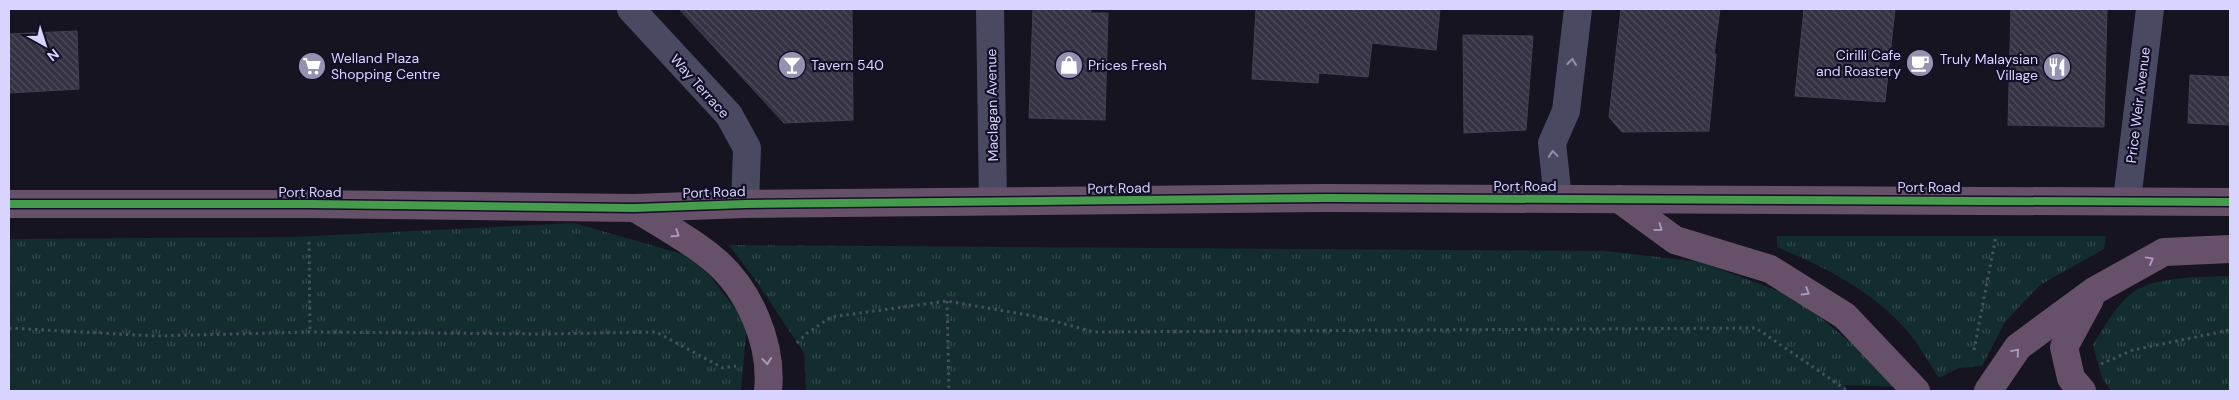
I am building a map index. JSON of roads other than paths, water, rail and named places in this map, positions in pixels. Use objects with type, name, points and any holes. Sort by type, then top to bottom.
[{"type":"highway","name":"Port Road","points":[[9,204],[319,204],[635,208],[745,204],[1327,198],[2127,200],[2230,202]]},
{"type":"highway","points":[[1619,199],[1675,240],[1770,269],[1845,316],[1916,391]]},
{"type":"highway","points":[[635,208],[714,259],[731,278],[759,323],[766,347],[768,391]]},
{"type":"highway","points":[[1988,391],[2018,347],[2094,291],[2164,252],[2230,249]]},
{"type":"highway","points":[[2082,391],[2071,378],[2064,347],[2094,291]]},
{"type":"street","name":"Way Terrace","points":[[631,9],[728,115],[747,148],[745,204]]},
{"type":"street","name":"Maclagan Avenue","points":[[990,9],[993,202]]},
{"type":"street","points":[[1558,199],[1552,143],[1566,111],[1578,9]]},
{"type":"street","name":"Price Weir Avenue","points":[[2127,200],[2150,9]]},
{"type":"place","name":"Cirilli Cafe and Roastery","points":[[1920,63]]},
{"type":"place","name":"Tavern 540","points":[[792,65]]},
{"type":"place","name":"Prices Fresh","points":[[1069,65]]},
{"type":"place","name":"Welland Plaza Shopping Centre","points":[[312,66]]},
{"type":"place","name":"Truly Malaysian Village","points":[[2057,67]]}]
